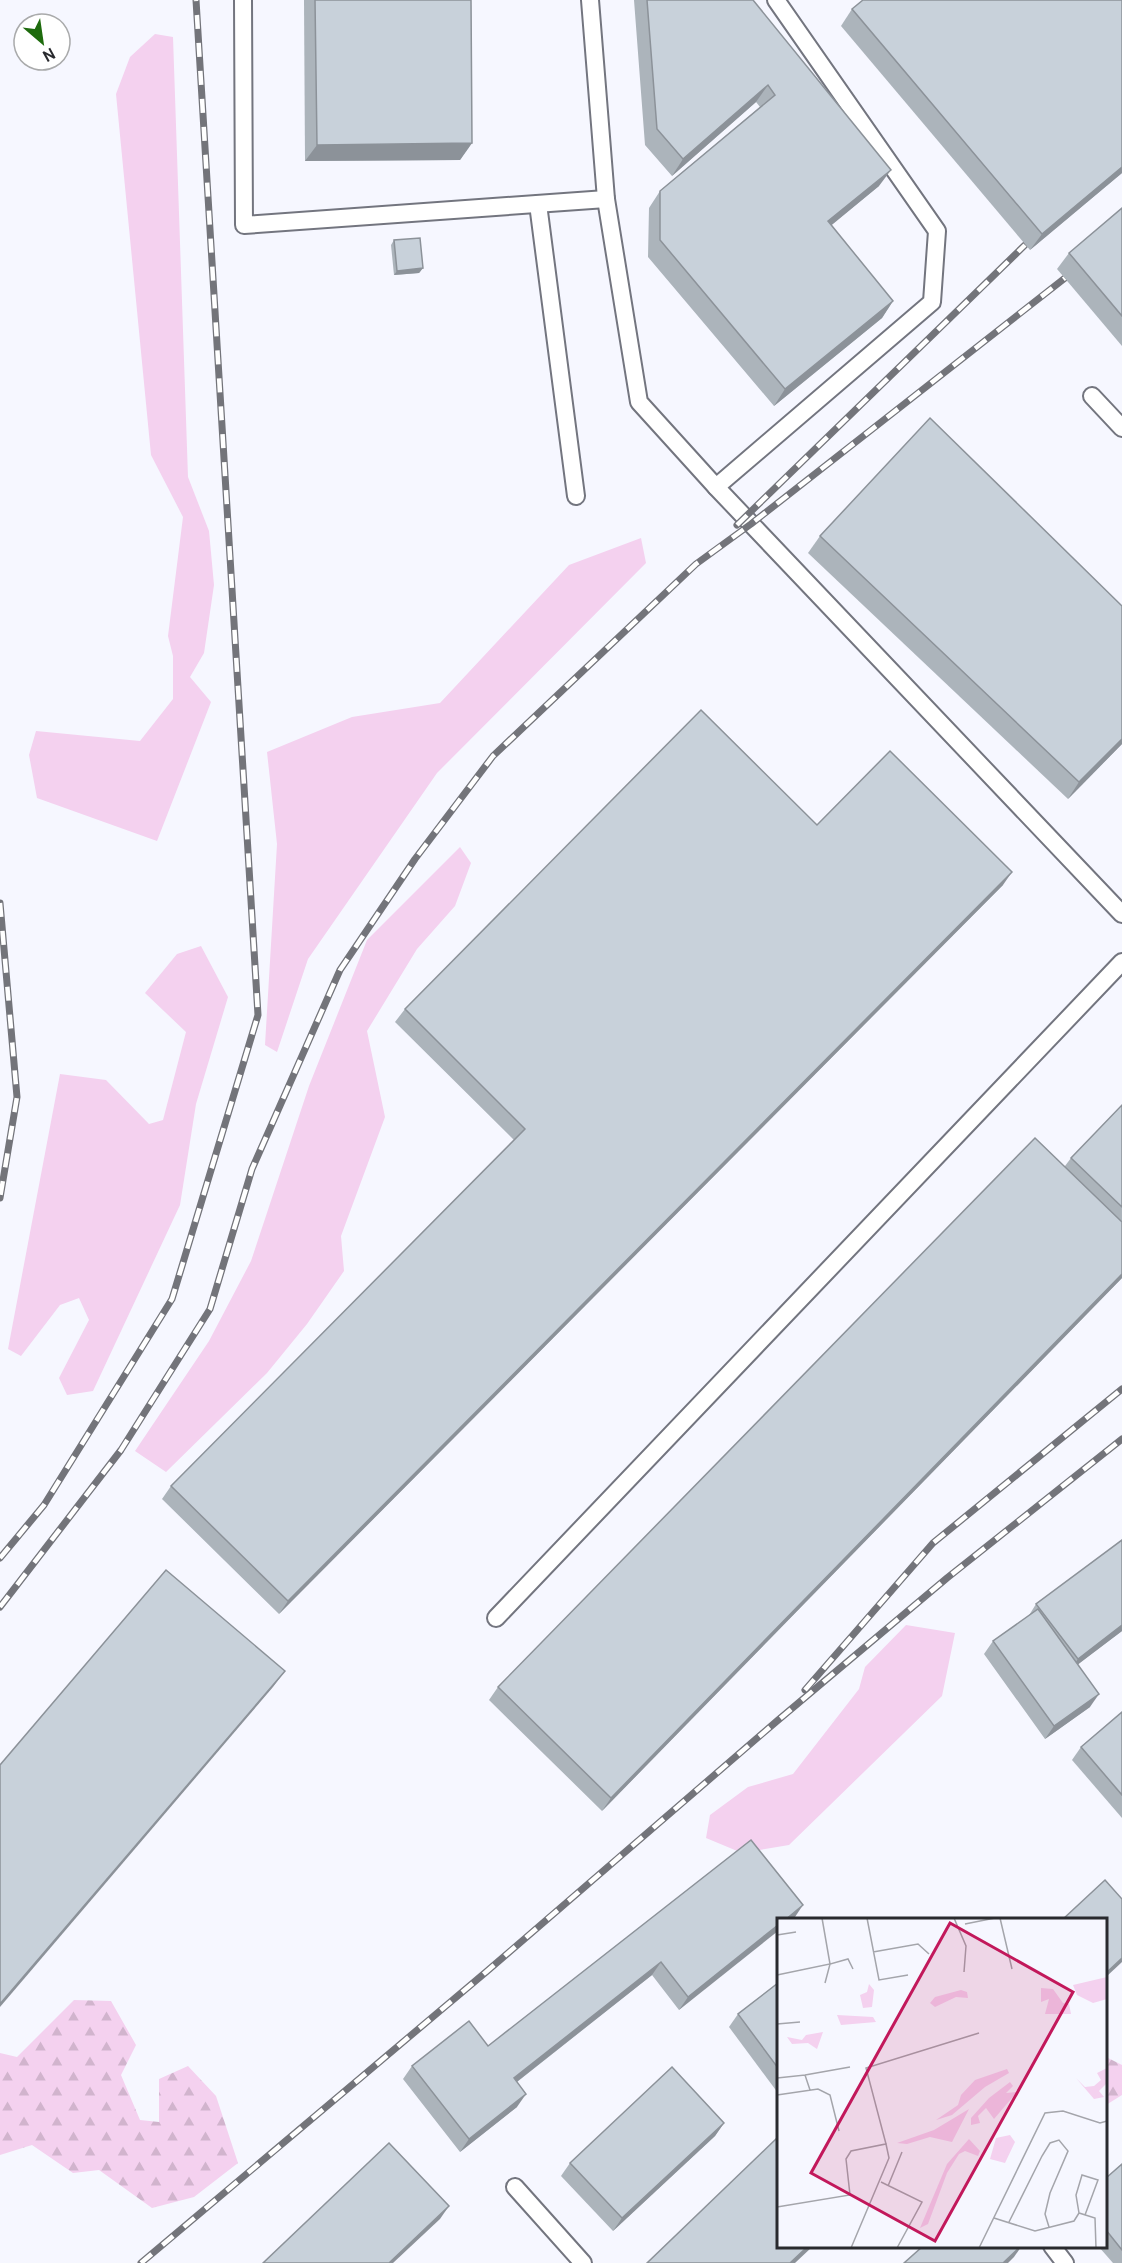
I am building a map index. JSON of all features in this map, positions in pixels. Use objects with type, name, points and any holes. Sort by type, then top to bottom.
[{"type":"lane","points":[[243,0],[244,225],[606,199]]},
{"type":"lane","points":[[590,0],[606,199],[639,402],[716,487],[1122,914]]},
{"type":"lane","points":[[716,487],[932,302],[937,231],[776,0]]},
{"type":"lane","points":[[538,204],[576,496]]},
{"type":"lane","points":[[1092,396],[1122,428]]},
{"type":"lane","points":[[496,1618],[1122,962]]},
{"type":"lane","points":[[514,2187],[583,2263]]},
{"type":"lane","points":[[1053,2248],[1065,2263]]},
{"type":"green space","points":[[155,34],[173,37],[188,477],[209,531],[214,585],[204,653],[190,677],[211,702],[157,841],[37,798],[29,755],[36,731],[140,741],[173,699],[173,656],[168,636],[183,517],[151,455],[116,94],[130,57]]},
{"type":"green space","points":[[641,538],[646,563],[437,773],[308,959],[277,1052],[265,1045],[277,844],[267,752],[352,717],[440,703],[569,565]]},
{"type":"green space","points":[[460,847],[471,863],[455,906],[417,949],[367,1031],[385,1117],[341,1236],[344,1271],[307,1324],[267,1373],[166,1472],[135,1451],[209,1341],[251,1261],[309,1086],[367,940]]},
{"type":"green space","points":[[201,946],[228,997],[196,1104],[180,1205],[93,1391],[67,1395],[59,1378],[89,1320],[79,1298],[60,1305],[21,1356],[8,1349],[60,1074],[106,1080],[149,1124],[163,1120],[186,1032],[145,993],[177,954]]},
{"type":"green space","points":[[906,1625],[955,1633],[942,1696],[789,1845],[742,1853],[706,1838],[710,1815],[748,1787],[793,1774],[859,1689],[865,1667]]},
{"type":"green space","points":[[74,2000],[111,2001],[136,2045],[121,2075],[140,2120],[159,2122],[159,2079],[188,2066],[216,2096],[238,2163],[194,2197],[152,2208],[99,2170],[73,2173],[32,2145],[0,2155],[0,2053],[17,2057]]},
{"type":"green space","points":[[1107,2058],[1122,2065],[1122,2095],[1107,2104]]},
{"type":"building","points":[[315,0],[471,0],[472,143],[317,145]]},
{"type":"building","points":[[647,0],[753,0],[891,170],[828,221],[893,301],[785,389],[660,240],[660,191],[775,95],[768,85],[683,159],[657,129]]},
{"type":"building","points":[[863,0],[1122,0],[1122,167],[1042,234],[852,9]]},
{"type":"building","points":[[1122,208],[1122,316],[1069,253]]},
{"type":"building","points":[[420,238],[423,268],[397,271],[394,240]]},
{"type":"building","points":[[930,418],[1122,606],[1122,739],[1079,782],[820,536]]},
{"type":"building","points":[[701,710],[817,825],[890,751],[1012,872],[288,1601],[171,1486],[525,1129],[405,1009]]},
{"type":"building","points":[[1122,1105],[1122,1207],[1071,1158]]},
{"type":"building","points":[[1035,1138],[1122,1222],[1122,1274],[611,1798],[498,1687]]},
{"type":"building","points":[[1122,1540],[1122,1625],[1078,1659],[1036,1604]]},
{"type":"building","points":[[166,1570],[285,1671],[0,2004],[0,1765]]},
{"type":"building","points":[[1038,1609],[1099,1694],[1054,1726],[993,1641]]},
{"type":"building","points":[[1122,1712],[1122,1795],[1081,1747]]},
{"type":"building","points":[[751,1840],[803,1905],[787,1918],[777,1918],[777,1926],[688,1997],[661,1962],[514,2078],[526,2094],[469,2139],[412,2066],[469,2021],[488,2046]]},
{"type":"building","points":[[1105,1880],[1122,1899],[1122,1958],[1107,1972],[1107,1918],[1064,1918]]},
{"type":"building","points":[[777,1984],[777,2067],[738,2014]]},
{"type":"building","points":[[672,2067],[724,2123],[622,2218],[570,2163]]},
{"type":"building","points":[[777,2138],[777,2248],[806,2248],[790,2263],[647,2263]]},
{"type":"building","points":[[389,2143],[449,2206],[389,2263],[263,2263]]},
{"type":"building","points":[[1122,2164],[1122,2250],[1107,2231],[1107,2177]]},
{"type":"building","points":[[921,2248],[1019,2248],[1003,2263],[904,2263]]},
{"type":"railway","points":[[0,1558],[44,1505],[172,1299],[258,1015],[196,0]]},
{"type":"railway","points":[[737,525],[1025,245]]},
{"type":"railway","points":[[0,1607],[121,1450],[210,1309],[252,1169],[340,970],[415,859],[493,756],[696,564],[751,524],[1065,278]]},
{"type":"railway","points":[[0,903],[17,1097],[0,1198]]},
{"type":"railway","points":[[805,1690],[933,1543],[1122,1389]]},
{"type":"railway","points":[[141,2263],[947,1578],[1122,1439]]}]
